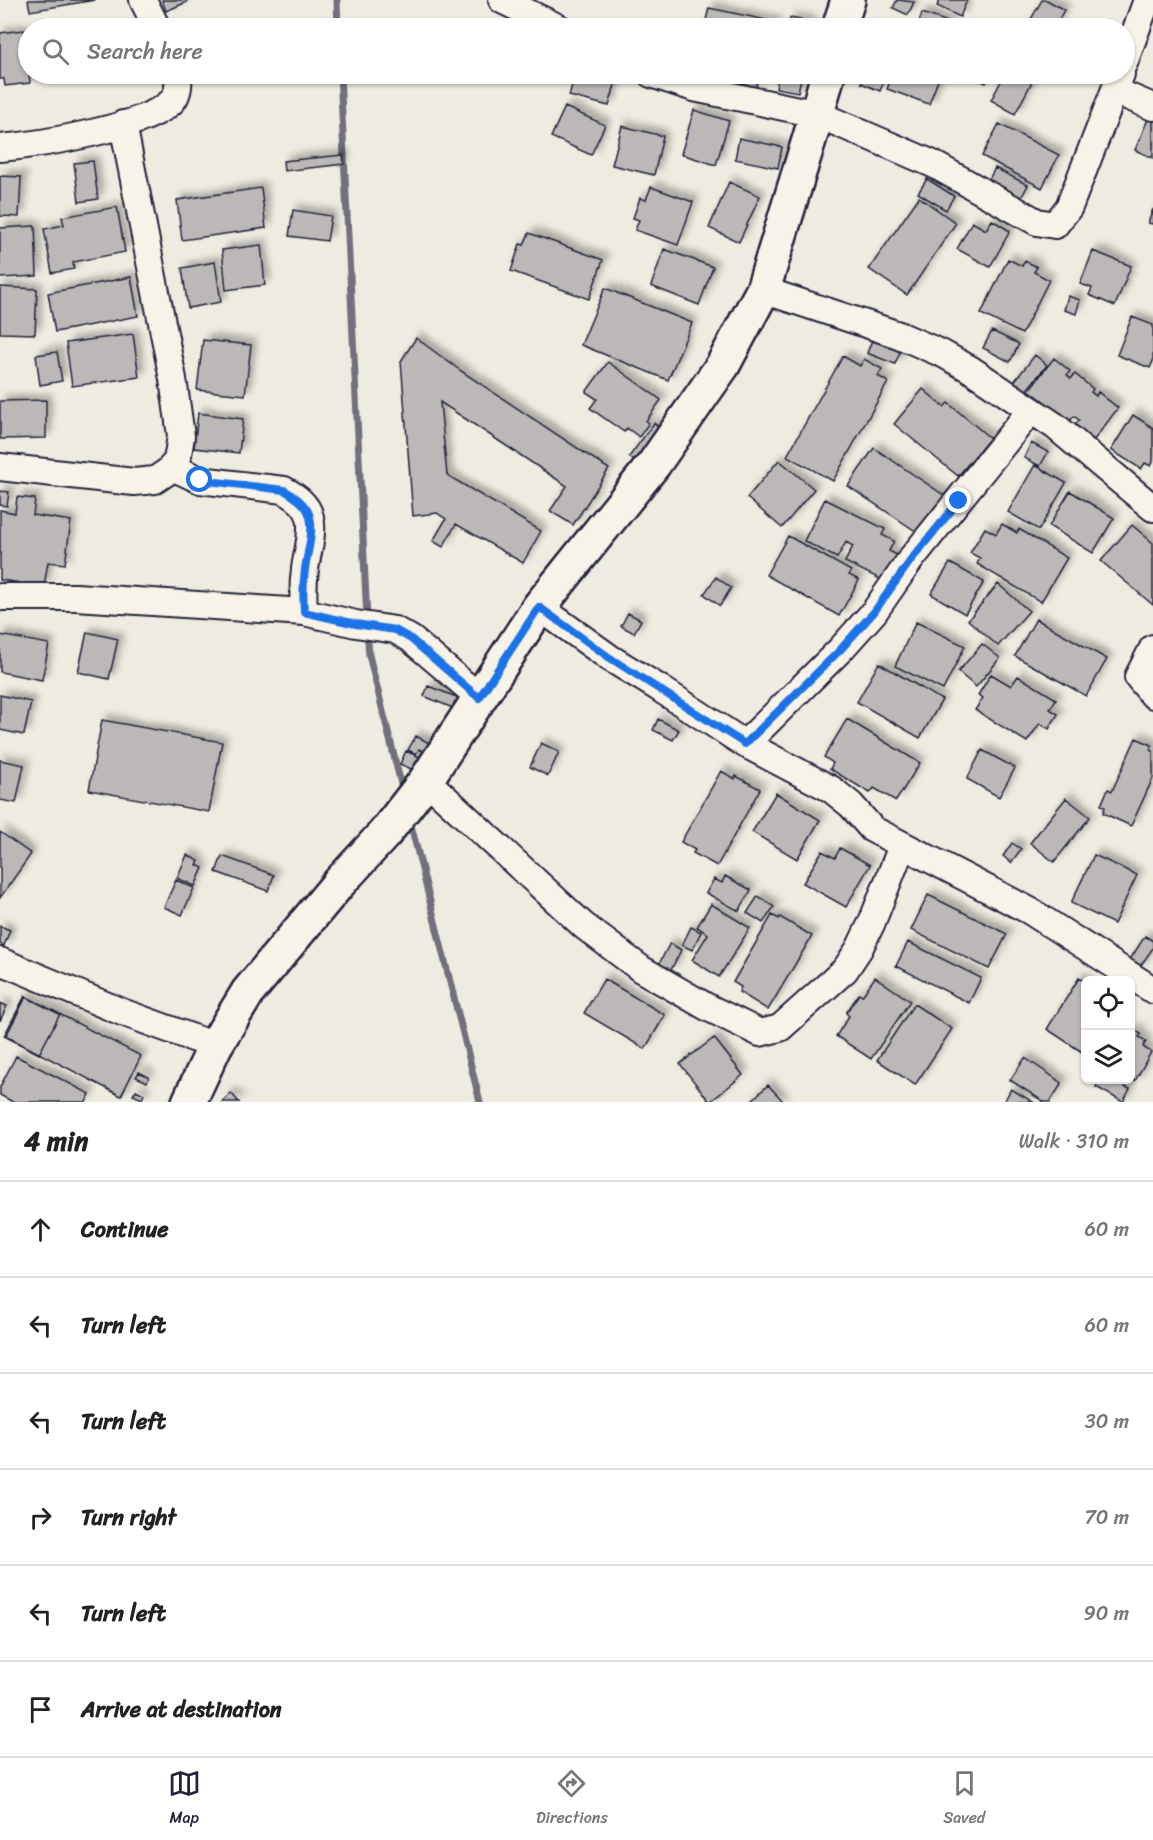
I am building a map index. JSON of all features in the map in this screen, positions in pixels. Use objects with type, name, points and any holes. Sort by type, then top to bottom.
[{"type":"street","points":[[143,0],[152,18]]},
{"type":"street","points":[[502,0],[539,18]]},
{"type":"street","points":[[842,18],[848,0]]},
{"type":"street","points":[[1135,34],[1147,0]]},
{"type":"street","points":[[0,147],[57,141],[123,124],[162,109],[178,92],[178,84]]},
{"type":"street","points":[[682,84],[817,114],[933,164],[1037,222],[1055,225],[1069,207],[1117,84]]},
{"type":"street","points":[[189,1102],[215,1046],[248,993],[339,883],[385,833],[426,780],[539,607],[654,464],[723,365],[763,290],[825,84]]},
{"type":"street","points":[[1121,84],[1153,107]]},
{"type":"street","points":[[0,467],[134,482],[155,480],[177,461],[181,436],[172,379],[123,124]]},
{"type":"street","points":[[763,290],[899,335],[943,354],[970,369],[1055,426],[1153,508]]},
{"type":"street","points":[[745,744],[840,650],[874,612],[911,560],[1031,410]]},
{"type":"street","points":[[172,467],[200,480],[284,490],[306,507],[310,517],[311,533],[303,587],[304,612]]},
{"type":"street","points":[[0,597],[76,597],[304,612],[388,629],[411,639],[479,698]]},
{"type":"street","points":[[539,607],[610,658],[745,744],[831,789],[851,805],[872,829],[1030,911],[1153,990]]},
{"type":"street","points":[[1153,648],[1138,677],[1153,695]]},
{"type":"street","points":[[426,780],[584,926],[641,969],[707,1007],[760,1033],[780,1028],[845,970],[859,949],[872,922],[902,846]]},
{"type":"street","points":[[0,961],[122,1012],[215,1046]]},
{"type":"building","points":[[28,0],[95,0],[30,11]]},
{"type":"building","points":[[162,0],[186,0],[187,2],[166,11]]},
{"type":"building","points":[[897,0],[914,2],[908,15],[893,8]]},
{"type":"building","points":[[940,0],[967,0],[960,17],[937,6]]},
{"type":"building","points":[[1042,0],[1047,0],[1064,10],[1060,18],[1032,18]]},
{"type":"building","points":[[709,8],[757,18],[706,18]]},
{"type":"building","points":[[922,13],[936,18],[920,18]]},
{"type":"building","points":[[18,31],[18,84],[22,84],[5,86],[4,79],[0,79],[0,33]]},
{"type":"building","points":[[572,84],[615,84],[609,106],[569,96]]},
{"type":"building","points":[[740,84],[757,84],[756,87]]},
{"type":"building","points":[[777,84],[800,84],[798,92],[776,88]]},
{"type":"building","points":[[863,84],[883,84],[880,91]]},
{"type":"building","points":[[889,84],[937,84],[929,104],[887,89]]},
{"type":"building","points":[[1000,84],[1031,84],[1015,114],[991,100]]},
{"type":"building","points":[[565,107],[605,125],[591,155],[551,137]]},
{"type":"building","points":[[694,110],[729,121],[716,165],[681,154]]},
{"type":"building","points":[[1148,119],[1153,121],[1153,158],[1135,150]]},
{"type":"building","points":[[999,124],[1059,155],[1042,188],[982,156]]},
{"type":"building","points":[[622,126],[663,136],[654,175],[612,165]]},
{"type":"building","points":[[739,138],[782,147],[778,168],[735,159]]},
{"type":"building","points":[[343,155],[344,164],[284,171],[283,161]]},
{"type":"building","points":[[93,161],[98,199],[79,202],[74,163]]},
{"type":"building","points":[[995,168],[1028,185],[1020,200],[987,183]]},
{"type":"building","points":[[0,176],[21,177],[19,217],[0,216]]},
{"type":"building","points":[[927,179],[954,196],[946,210],[918,193]]},
{"type":"building","points":[[729,182],[760,196],[739,242],[709,228]]},
{"type":"building","points":[[651,187],[693,202],[678,245],[635,230],[639,220],[633,218],[640,198],[646,200]]},
{"type":"building","points":[[261,188],[266,228],[182,240],[177,200]]},
{"type":"building","points":[[919,197],[956,223],[907,295],[869,269]]},
{"type":"building","points":[[117,207],[125,252],[73,262],[74,269],[52,273],[44,229],[64,225],[62,217]]},
{"type":"building","points":[[1153,209],[1153,224],[1148,223]]},
{"type":"building","points":[[293,210],[331,216],[327,241],[289,236]]},
{"type":"building","points":[[992,220],[1010,231],[990,267],[957,249],[972,222],[986,230]]},
{"type":"building","points":[[35,226],[37,276],[0,278],[0,228]]},
{"type":"building","points":[[529,233],[603,260],[589,299],[511,271],[520,244],[524,245]]},
{"type":"building","points":[[261,245],[265,285],[226,290],[222,250]]},
{"type":"building","points":[[664,249],[713,267],[699,305],[651,286]]},
{"type":"building","points":[[1093,251],[1131,266],[1115,306],[1089,295],[1092,288],[1080,284]]},
{"type":"building","points":[[1008,259],[1022,266],[1025,261],[1037,267],[1034,272],[1049,280],[1022,334],[981,314]]},
{"type":"building","points":[[215,262],[221,302],[188,308],[182,268]]},
{"type":"building","points":[[131,277],[138,316],[55,332],[48,293]]},
{"type":"building","points":[[0,287],[37,289],[35,334],[0,333]]},
{"type":"building","points":[[605,288],[692,323],[668,380],[581,345]]},
{"type":"building","points":[[1068,296],[1080,300],[1076,314],[1064,310]]},
{"type":"building","points":[[1132,317],[1153,325],[1153,361],[1150,368],[1117,355]]},
{"type":"building","points":[[992,331],[1019,344],[1010,362],[983,348]]},
{"type":"building","points":[[133,334],[139,377],[72,386],[66,343]]},
{"type":"building","points":[[416,338],[461,371],[609,469],[573,525],[550,511],[567,486],[440,402],[447,475],[541,531],[523,563],[456,524],[443,547],[433,541],[446,519],[437,513],[413,516],[401,361]]},
{"type":"building","points":[[203,340],[251,345],[245,395],[197,390]]},
{"type":"building","points":[[872,340],[900,352],[895,364],[867,353]]},
{"type":"building","points":[[57,352],[62,381],[40,385],[36,355]]},
{"type":"building","points":[[1035,355],[1047,365],[1025,392],[1013,383]]},
{"type":"building","points":[[843,356],[860,366],[864,359],[882,369],[878,376],[888,382],[833,481],[787,456]]},
{"type":"building","points":[[1054,358],[1070,371],[1067,375],[1071,379],[1075,374],[1093,389],[1091,392],[1096,396],[1098,392],[1118,408],[1094,440],[1075,425],[1079,420],[1074,416],[1070,421],[1029,390]]},
{"type":"building","points":[[608,362],[661,400],[646,421],[649,423],[639,437],[627,428],[624,432],[590,408],[597,399],[586,392]]},
{"type":"building","points":[[923,389],[944,407],[948,403],[990,438],[958,476],[894,424]]},
{"type":"building","points":[[46,400],[46,438],[0,439],[0,401]]},
{"type":"building","points":[[198,413],[243,419],[239,453],[194,448]]},
{"type":"building","points":[[1133,415],[1153,428],[1153,462],[1151,466],[1145,463],[1141,469],[1111,450]]},
{"type":"building","points":[[654,423],[665,432],[641,465],[629,457]]},
{"type":"building","points":[[1031,443],[1048,452],[1040,466],[1024,458]]},
{"type":"building","points":[[874,448],[945,496],[920,534],[848,486]]},
{"type":"building","points":[[779,460],[814,489],[782,528],[747,498]]},
{"type":"building","points":[[1035,465],[1066,483],[1039,530],[1008,512]]},
{"type":"building","points":[[0,491],[9,492],[7,506],[0,505]]},
{"type":"building","points":[[1070,491],[1114,518],[1093,553],[1049,526]]},
{"type":"building","points":[[17,497],[35,499],[33,515],[71,521],[65,564],[48,562],[44,586],[0,580],[0,510],[15,513]]},
{"type":"building","points":[[825,499],[885,529],[882,535],[894,541],[889,551],[897,555],[884,581],[845,562],[853,546],[846,542],[837,558],[804,541]]},
{"type":"building","points":[[1002,524],[1017,533],[1019,529],[1067,558],[1041,602],[977,564],[980,558],[970,553],[985,528],[996,534]]},
{"type":"building","points":[[1132,525],[1153,543],[1153,605],[1101,561]]},
{"type":"building","points":[[788,536],[851,571],[849,575],[859,580],[839,616],[766,575]]},
{"type":"building","points":[[950,563],[984,582],[965,614],[931,594]]},
{"type":"building","points":[[716,577],[731,588],[720,606],[704,594]]},
{"type":"building","points":[[998,584],[1029,611],[998,646],[968,620]]},
{"type":"building","points":[[628,613],[641,620],[634,633],[621,626]]},
{"type":"building","points":[[1036,619],[1107,659],[1086,696],[1015,656]]},
{"type":"building","points":[[916,622],[965,646],[943,690],[895,666]]},
{"type":"building","points":[[87,632],[118,639],[109,679],[78,672]]},
{"type":"building","points":[[0,635],[49,644],[42,680],[0,672]]},
{"type":"building","points":[[982,644],[1000,658],[976,687],[958,672]]},
{"type":"building","points":[[879,663],[942,700],[920,738],[857,702]]},
{"type":"building","points":[[991,674],[1011,686],[1018,676],[1056,699],[1050,709],[1058,714],[1049,729],[1040,723],[1027,742],[975,710],[983,698],[978,695]]},
{"type":"building","points":[[428,686],[459,698],[455,709],[424,696]]},
{"type":"building","points":[[0,695],[31,702],[24,735],[0,730]]},
{"type":"building","points":[[658,719],[679,730],[673,740],[653,730]]},
{"type":"building","points":[[847,719],[920,763],[896,801],[874,788],[870,793],[830,769],[833,763],[824,757]]},
{"type":"building","points":[[102,720],[222,742],[209,812],[89,790]]},
{"type":"building","points":[[416,736],[433,745],[428,754],[419,749],[416,754],[408,750]]},
{"type":"building","points":[[1136,738],[1152,745],[1150,750],[1153,751],[1153,778],[1131,826],[1103,813],[1105,807],[1101,805],[1108,789],[1112,791]]},
{"type":"building","points":[[541,743],[559,752],[548,776],[530,767]]},
{"type":"building","points":[[982,750],[1015,768],[999,797],[967,779]]},
{"type":"building","points":[[406,751],[424,759],[418,772],[400,764]]},
{"type":"building","points":[[0,760],[24,765],[16,803],[0,800]]},
{"type":"building","points":[[721,771],[760,789],[717,866],[693,853],[695,850],[681,842]]},
{"type":"building","points":[[776,793],[820,820],[797,859],[752,832]]},
{"type":"building","points":[[1066,798],[1090,817],[1054,862],[1030,843]]},
{"type":"building","points":[[0,832],[31,854],[0,898]]},
{"type":"building","points":[[1012,843],[1021,849],[1011,863],[1003,856]]},
{"type":"building","points":[[840,848],[870,865],[846,907],[803,883],[822,851],[835,858]]},
{"type":"building","points":[[187,855],[199,861],[197,865],[203,868],[195,886],[177,878]]},
{"type":"building","points":[[1094,855],[1137,875],[1114,924],[1071,903]]},
{"type":"building","points":[[222,856],[274,875],[268,891],[216,872]]},
{"type":"building","points":[[725,876],[751,890],[739,911],[706,893],[714,879],[722,883]]},
{"type":"building","points":[[176,880],[194,888],[182,915],[164,907]]},
{"type":"building","points":[[928,895],[1007,934],[989,969],[911,930]]},
{"type":"building","points":[[758,896],[774,907],[763,923],[747,913]]},
{"type":"building","points":[[711,904],[750,928],[719,977],[692,960],[708,934],[697,927]]},
{"type":"building","points":[[772,915],[779,919],[780,917],[812,936],[768,1010],[739,992],[741,987],[733,982]]},
{"type":"building","points":[[0,926],[10,930],[4,946],[0,944]]},
{"type":"building","points":[[691,927],[701,932],[692,950],[682,945]]},
{"type":"building","points":[[1145,936],[1153,941],[1153,948],[1139,968],[1129,961]]},
{"type":"building","points":[[908,942],[981,978],[969,1003],[896,966]]},
{"type":"building","points":[[670,943],[681,950],[671,970],[659,964]]},
{"type":"building","points":[[875,977],[910,1001],[871,1059],[836,1036],[849,1016],[846,1013]]},
{"type":"building","points":[[1079,978],[1081,979],[1081,1051],[1047,1029]]},
{"type":"building","points":[[604,979],[665,1015],[645,1049],[584,1013]]},
{"type":"building","points":[[25,996],[60,1014],[39,1054],[4,1036]]},
{"type":"building","points":[[26,997],[141,1056],[121,1096],[6,1036]]},
{"type":"building","points":[[0,1003],[7,1006],[0,1021]]},
{"type":"building","points":[[914,1004],[952,1029],[915,1085],[877,1060]]},
{"type":"building","points":[[1135,1030],[1141,1034],[1139,1037],[1146,1041],[1143,1047],[1151,1052],[1135,1081]]},
{"type":"building","points":[[714,1038],[743,1075],[710,1102],[680,1064]]},
{"type":"building","points":[[16,1056],[90,1094],[86,1102],[13,1102],[0,1095],[0,1087]]},
{"type":"building","points":[[1025,1058],[1062,1083],[1050,1102],[1044,1102],[1010,1080]]},
{"type":"building","points":[[139,1072],[149,1077],[147,1082],[136,1077]]},
{"type":"building","points":[[1098,1084],[1127,1084],[1125,1087],[1130,1089],[1123,1102],[1096,1087]]},
{"type":"building","points":[[768,1085],[784,1102],[750,1102]]},
{"type":"building","points":[[1011,1089],[1033,1102],[1004,1102]]},
{"type":"building","points":[[136,1090],[144,1094],[142,1099],[133,1095]]},
{"type":"building","points":[[231,1093],[239,1102],[222,1102]]},
{"type":"waterway","points":[[337,0],[338,18]]},
{"type":"waterway","points":[[340,84],[367,619]]},
{"type":"waterway","points":[[367,630],[369,655],[403,792]]},
{"type":"waterway","points":[[409,817],[480,1102]]},
{"type":"route","points":[[200,480],[284,490],[296,497],[306,507],[310,517],[311,533],[303,587],[304,612],[395,630],[411,639],[479,698],[539,607],[610,658],[745,744],[840,650],[874,612],[911,560],[959,501]]}]
